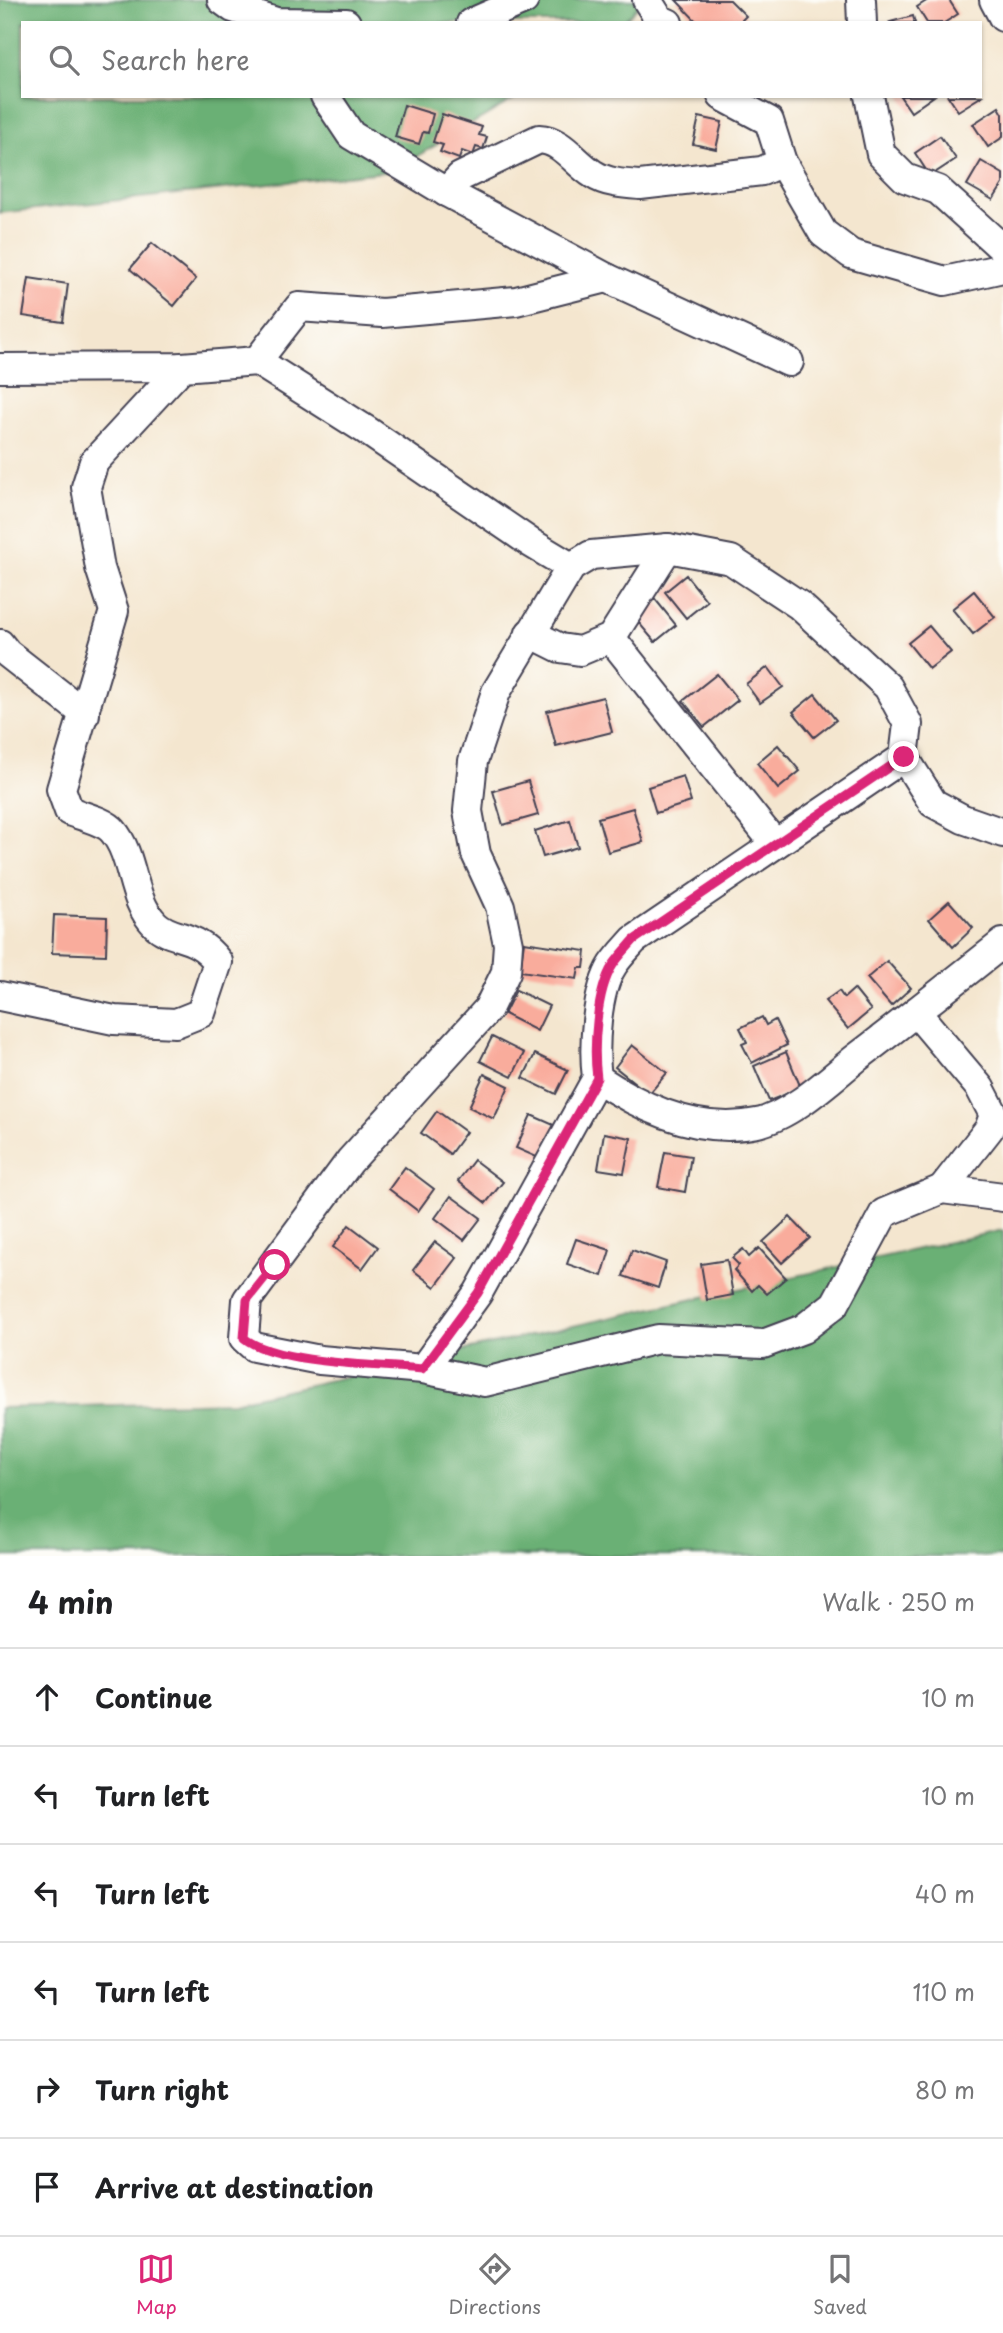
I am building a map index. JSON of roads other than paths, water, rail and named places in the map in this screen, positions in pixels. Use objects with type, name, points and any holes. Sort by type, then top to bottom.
[{"type":"street","points":[[222,0],[233,8],[270,21]]},
{"type":"street","points":[[476,21],[524,0]]},
{"type":"street","points":[[647,0],[659,19],[664,21]]},
{"type":"street","points":[[861,0],[862,21]]},
{"type":"street","points":[[994,0],[1003,17]]},
{"type":"street","points":[[326,98],[351,135],[446,192],[607,278],[789,362]]},
{"type":"street","points":[[726,98],[769,121],[782,162],[823,233],[851,254],[945,281],[1003,268]]},
{"type":"street","points":[[869,98],[881,154],[905,178],[938,190],[1003,249]]},
{"type":"street","points":[[446,192],[460,177],[539,139],[552,140],[594,175],[621,184],[640,185],[762,170],[782,162]]},
{"type":"street","points":[[257,361],[299,307],[382,313],[516,301],[607,278]]},
{"type":"street","points":[[0,369],[182,367],[257,361],[571,567]]},
{"type":"street","points":[[0,996],[114,1020],[176,1023],[201,1013],[218,962],[207,946],[155,925],[140,898],[124,850],[112,829],[69,811],[61,789],[114,611],[100,568],[86,487],[94,462],[182,367]]},
{"type":"street","points":[[530,633],[560,648],[580,652],[611,638],[668,548]]},
{"type":"street","points":[[916,1012],[980,1088],[995,1115],[989,1129],[942,1189],[884,1213],[835,1304],[803,1329],[763,1344],[659,1339],[485,1381],[422,1369],[320,1360],[254,1346],[244,1338],[247,1300],[349,1161],[488,1009],[506,972],[508,944],[500,906],[477,854],[468,811],[473,761],[496,692],[571,567],[591,555],[668,548],[731,560],[799,605],[888,687],[908,724],[904,757],[933,803],[963,819],[1003,833]]},
{"type":"street","points":[[611,638],[775,844]]},
{"type":"street","points":[[0,644],[7,653],[85,714]]},
{"type":"street","points":[[422,1369],[478,1293],[597,1078],[594,1059],[597,1026],[611,967],[634,940],[904,757]]},
{"type":"street","points":[[597,1078],[623,1096],[700,1126],[723,1128],[760,1123],[800,1102],[1003,943]]},
{"type":"street","points":[[942,1189],[1003,1197]]}]
